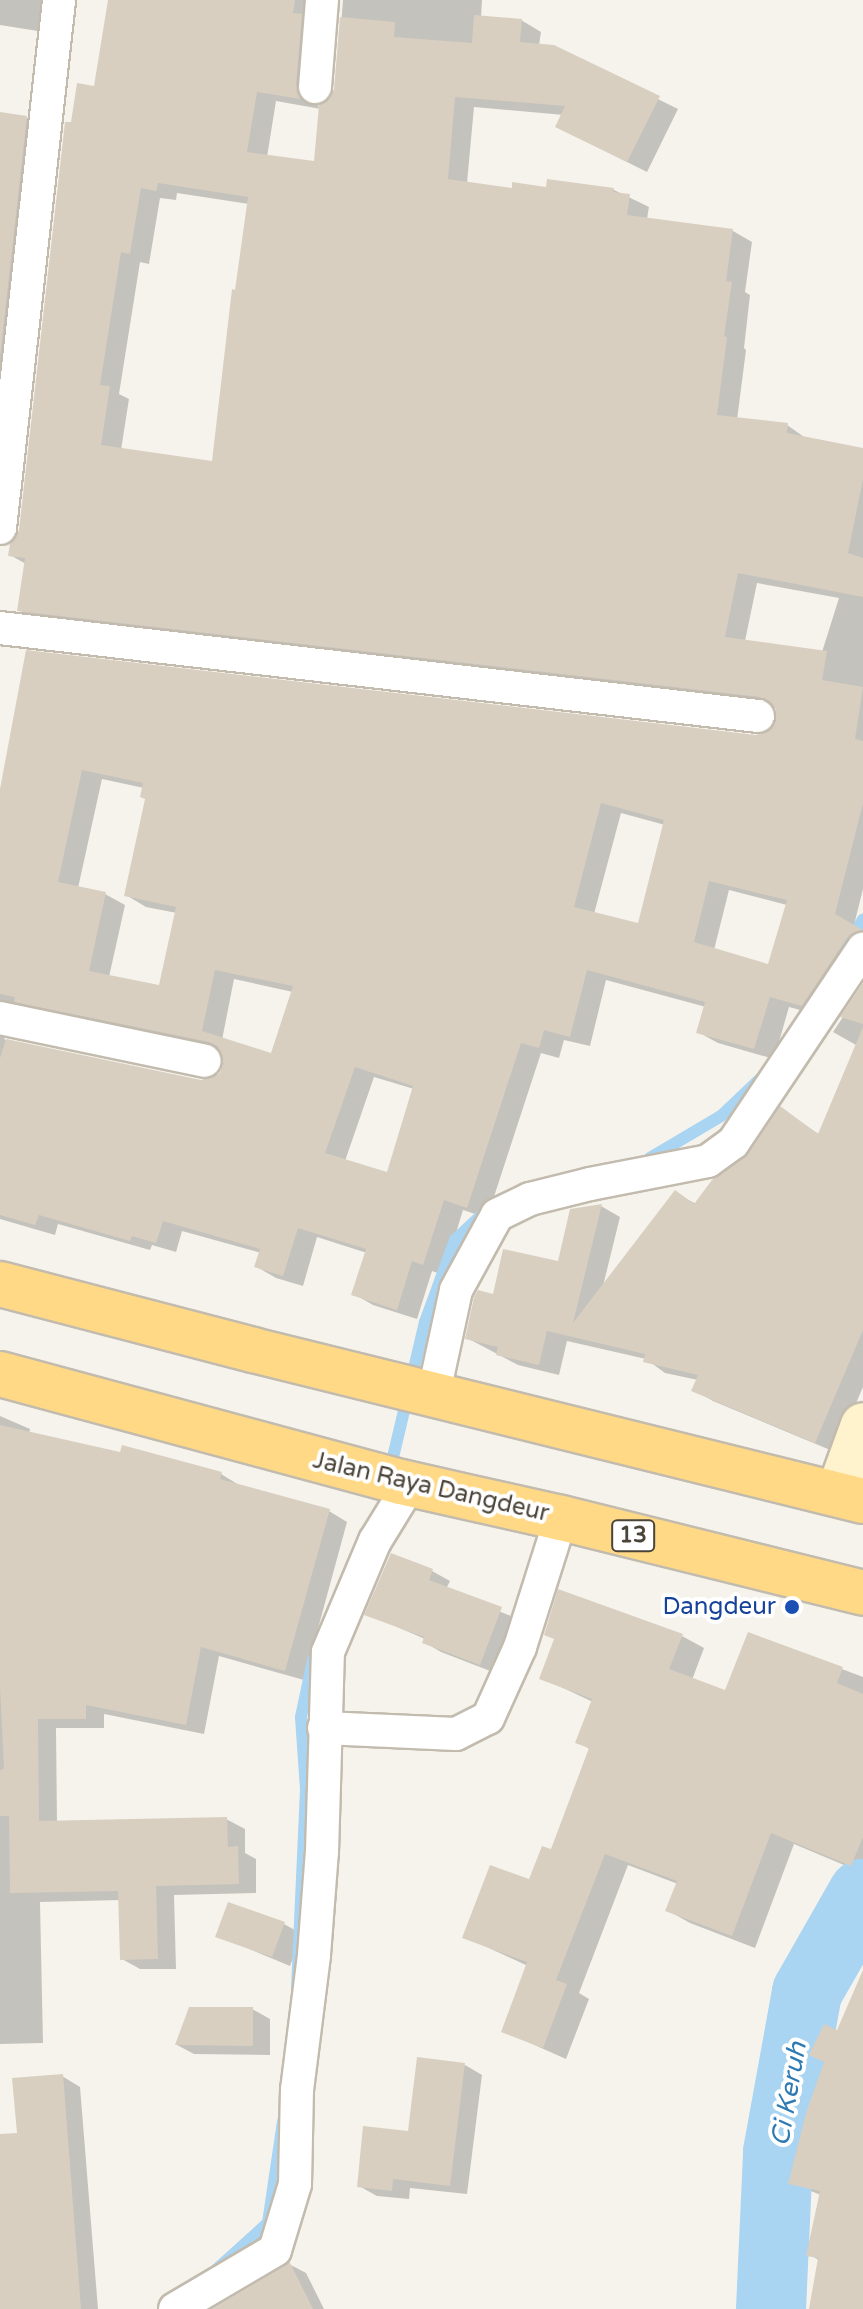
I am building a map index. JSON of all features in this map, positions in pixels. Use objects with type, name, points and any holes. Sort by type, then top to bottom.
[{"type":"highway","points":[[0,1284],[850,1497]]},
{"type":"highway","name":"Jalan Raya Dangdeur","points":[[0,1374],[394,1480],[863,1593]]},
{"type":"main road","points":[[850,1497],[863,1425]]},
{"type":"street","points":[[0,528],[11,332],[59,0]]},
{"type":"street","points":[[315,87],[322,0]]},
{"type":"street","points":[[0,628],[758,716]]},
{"type":"street","points":[[415,1389],[456,1290],[497,1215],[530,1199],[708,1161],[733,1143],[863,949]]},
{"type":"street","points":[[0,1018],[205,1061]]},
{"type":"street","points":[[175,2309],[275,2250],[295,2184],[297,2090],[314,1955],[322,1852],[328,1652],[375,1541],[394,1480]]},
{"type":"street","points":[[324,1728],[456,1734],[488,1718],[520,1647],[561,1518]]},
{"type":"building","points":[[108,0],[295,0],[293,13],[302,14],[296,85],[301,99],[257,92],[247,152],[314,161],[319,105],[330,98],[334,89],[340,17],[395,22],[394,37],[472,43],[474,15],[522,19],[520,42],[554,45],[660,96],[627,162],[555,127],[565,106],[455,97],[448,179],[512,188],[512,182],[546,187],[547,179],[614,188],[613,192],[630,194],[627,215],[733,229],[726,281],[732,282],[717,415],[788,423],[787,433],[863,448],[863,479],[848,553],[863,558],[863,597],[738,573],[725,637],[827,651],[822,680],[863,687],[855,739],[863,741],[863,803],[835,914],[863,930],[847,938],[802,1006],[770,997],[754,1049],[696,1033],[705,1002],[587,970],[570,1037],[544,1030],[539,1048],[521,1043],[467,1208],[444,1200],[423,1265],[412,1261],[397,1310],[351,1295],[366,1249],[298,1228],[283,1276],[254,1267],[260,1249],[163,1221],[156,1243],[132,1236],[130,1241],[39,1215],[35,1225],[0,1215],[0,1058],[6,1039],[201,1080],[219,1074],[224,1064],[218,1047],[209,1042],[14,1002],[15,997],[0,994],[0,789],[26,650],[756,735],[773,728],[776,709],[760,697],[17,611],[25,558],[8,556],[10,544],[19,530],[65,122],[71,122],[77,83],[94,86]],"holes":[[[158,183],[248,197],[235,290],[232,289],[212,461],[101,445],[110,386],[100,385],[121,252],[130,254],[141,188],[156,191]],[[82,770],[143,783],[140,797],[145,799],[124,896],[176,907],[159,985],[89,971],[106,892],[58,882]],[[601,803],[664,820],[638,923],[574,907]],[[709,881],[787,900],[768,964],[694,942]],[[215,970],[293,986],[271,1053],[202,1031]],[[355,1067],[413,1086],[387,1172],[325,1153]]]},
{"type":"building","points":[[0,112],[27,116],[0,357]]},
{"type":"building","points":[[863,983],[863,1024],[840,1017]]},
{"type":"building","points":[[863,1027],[863,1330],[815,1443],[691,1391],[698,1375],[643,1362],[645,1354],[547,1331],[539,1365],[496,1355],[498,1347],[465,1339],[478,1290],[493,1294],[503,1249],[558,1261],[570,1209],[602,1204],[573,1323],[675,1190],[694,1204],[712,1180],[748,1154],[780,1106],[818,1134]]},
{"type":"building","points":[[0,1425],[120,1452],[122,1445],[222,1472],[220,1479],[330,1509],[285,1671],[201,1647],[186,1725],[86,1705],[86,1719],[38,1719],[39,1821],[227,1817],[228,1847],[238,1846],[239,1884],[156,1886],[158,1959],[120,1960],[118,1891],[10,1893],[9,1816],[0,1816],[0,1770],[4,1769],[0,1686]]},
{"type":"building","points":[[391,1553],[433,1569],[429,1580],[502,1607],[480,1665],[422,1643],[424,1637],[364,1615]]},
{"type":"building","points":[[558,1589],[683,1634],[669,1669],[725,1690],[748,1632],[843,1667],[837,1683],[863,1694],[863,1837],[851,1866],[771,1833],[732,1936],[665,1911],[677,1881],[605,1854],[556,1980],[567,1984],[543,2048],[501,2032],[527,1962],[462,1938],[490,1865],[529,1879],[542,1846],[551,1849],[589,1748],[575,1743],[592,1699],[539,1679],[554,1639],[544,1635]]},
{"type":"building","points":[[228,1902],[285,1922],[272,1957],[215,1937]]},
{"type":"building","points":[[863,1970],[863,2309],[809,2309],[818,2258],[806,2256],[820,2191],[788,2184],[806,2113],[824,2062],[809,2055],[824,2024],[837,2030]]},
{"type":"building","points":[[189,2007],[253,2007],[253,2046],[175,2045]]},
{"type":"building","points":[[417,2057],[465,2063],[450,2186],[393,2179],[392,2191],[357,2187],[363,2126],[408,2131]]},
{"type":"building","points":[[63,2074],[81,2309],[0,2309],[0,2134],[17,2133],[12,2078]]},
{"type":"building","points":[[289,2261],[313,2309],[212,2309],[285,2266]]},
{"type":"waterway","points":[[846,949],[863,919]]},
{"type":"waterway","points":[[650,1158],[721,1116],[761,1078]]},
{"type":"waterway","points":[[390,1470],[425,1322],[455,1240],[486,1211]]},
{"type":"waterway","points":[[297,1988],[306,1789],[301,1717],[313,1660]]},
{"type":"waterway","name":"Ci Keruh","points":[[771,2309],[778,2152],[807,1992],[863,1894]]},
{"type":"waterway","points":[[216,2270],[268,2223],[283,2121]]},
{"type":"place","name":"Dangdeur","points":[[792,1607]]}]
